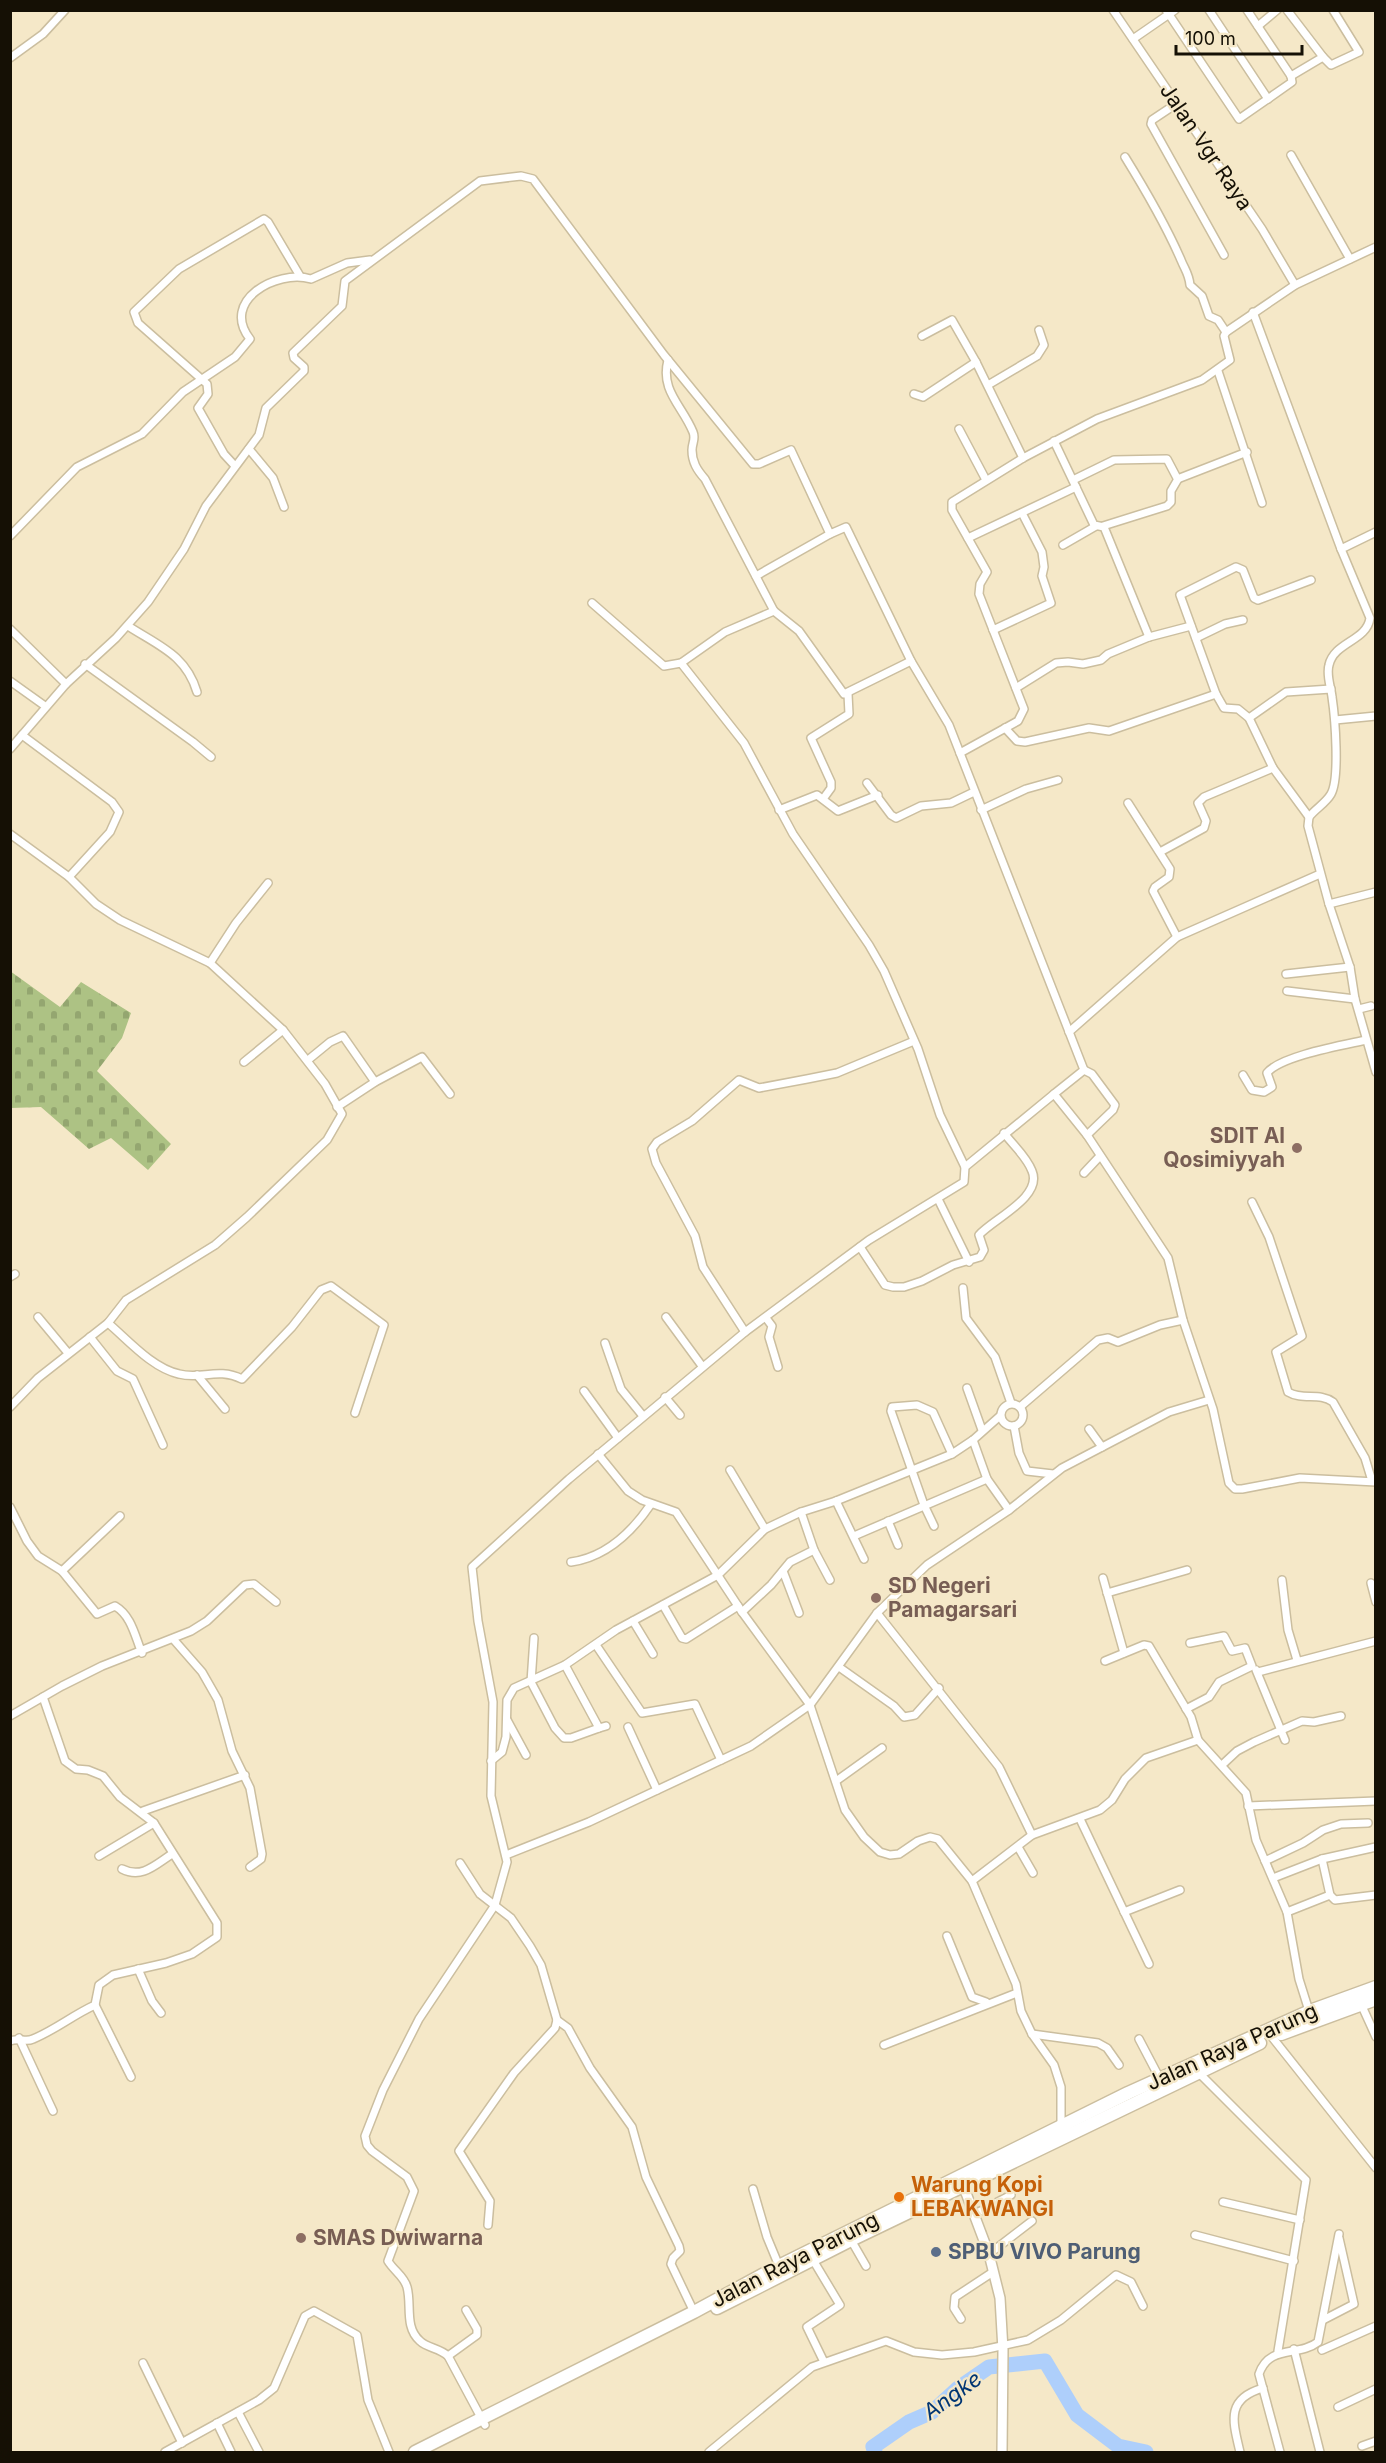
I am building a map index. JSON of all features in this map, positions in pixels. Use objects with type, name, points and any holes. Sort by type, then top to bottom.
[{"type":"highway","name":"Jalan Raya Parung","points":[[415,2452],[484,2422],[963,2185],[1130,2098],[1160,2079],[1311,2016],[1359,1999],[1375,1988]]},
{"type":"highway","name":"Jalan Raya Parung","points":[[1359,1999],[1376,1999]]},
{"type":"highway","name":"Jalan Raya Parung","points":[[429,2452],[779,2266],[1061,2127],[1198,2072],[1270,2034]]},
{"type":"main road","points":[[963,2185],[989,2254],[1000,2298],[1003,2348],[1002,2452]]},
{"type":"street","points":[[10,58],[43,34],[65,10]]},
{"type":"street","name":"Jalan Vgr Raya","points":[[1113,10],[1262,229],[1295,285]]},
{"type":"street","points":[[1209,10],[1268,99]]},
{"type":"street","points":[[1133,39],[1170,12],[1239,119],[1292,81],[1291,76],[1247,10]]},
{"type":"street","points":[[1258,26],[1277,10]]},
{"type":"street","points":[[1287,10],[1331,65],[1359,52],[1333,10]]},
{"type":"street","points":[[1291,76],[1323,57]]},
{"type":"street","points":[[1176,104],[1152,120],[1151,124],[1224,255]]},
{"type":"street","points":[[1291,155],[1350,259]]},
{"type":"street","points":[[1125,157],[1162,216],[1183,264],[1190,273],[1190,284],[1202,296],[1209,316],[1218,320],[1226,332]]},
{"type":"street","points":[[11,747],[45,706],[85,664],[128,626],[148,602],[184,549],[206,506],[261,431],[266,408],[304,371],[304,367],[293,357],[294,351],[342,306],[345,281],[480,181],[511,176],[529,177],[539,184],[580,245],[668,360],[753,464],[759,464],[791,450],[830,534]]},
{"type":"street","points":[[236,466],[224,454],[198,408],[208,394],[209,388],[204,380],[138,323],[134,312],[179,269],[264,219],[300,276]]},
{"type":"street","points":[[960,753],[1018,721],[1023,714],[1016,688],[979,594],[980,584],[987,572],[951,510],[952,502],[1023,458],[1102,417],[1202,380],[1218,371],[1230,360],[1224,336],[1226,332],[1295,285],[1376,247]]},
{"type":"street","points":[[10,536],[77,467],[142,434],[183,392],[235,357],[250,339],[242,329],[240,318],[252,294],[273,280],[300,276],[311,279],[347,262],[373,260]]},
{"type":"street","points":[[1253,312],[1341,549],[1370,618],[1364,631],[1335,651],[1330,660],[1328,669],[1335,720],[1335,785],[1330,796],[1309,818],[1308,826],[1320,874],[1350,967],[1355,999],[1370,1043],[1376,1072]]},
{"type":"street","points":[[922,336],[952,320],[988,385],[1023,458]]},
{"type":"street","points":[[988,385],[1037,356],[1044,345],[1040,330]]},
{"type":"street","points":[[668,360],[665,381],[693,430],[692,448],[696,468],[705,479],[774,611],[799,631],[840,691],[848,694],[911,661]]},
{"type":"street","points":[[914,394],[923,397],[976,362]]},
{"type":"street","points":[[1218,371],[1247,452],[1262,503]]},
{"type":"street","points":[[959,429],[986,480]]},
{"type":"street","points":[[1054,441],[1074,483],[1100,526],[1149,637]]},
{"type":"street","points":[[249,449],[273,478],[284,507]]},
{"type":"street","points":[[1063,545],[1100,526],[1167,506],[1171,502],[1171,491],[1178,478],[1247,452]]},
{"type":"street","points":[[968,538],[1022,513],[1114,460],[1167,459],[1178,478]]},
{"type":"street","points":[[993,630],[1051,603],[1042,576],[1044,567],[1042,552],[1022,513]]},
{"type":"street","points":[[756,576],[846,527],[911,661],[949,725],[1084,1070],[1092,1074],[1115,1105],[1113,1110],[1087,1135]]},
{"type":"street","points":[[1341,549],[1376,532]]},
{"type":"street","points":[[1309,818],[1273,768],[1249,718],[1238,710],[1224,708],[1216,694],[1180,595],[1236,567],[1243,570],[1254,598],[1258,600],[1311,580]]},
{"type":"street","points":[[592,603],[659,663],[675,666],[717,636],[774,611]]},
{"type":"street","points":[[1196,639],[1219,626],[1243,620]]},
{"type":"street","points":[[128,626],[184,663],[192,675],[197,692]]},
{"type":"street","points":[[1016,688],[1056,663],[1083,664],[1101,660],[1108,654],[1149,637],[1191,626]]},
{"type":"street","points":[[10,629],[66,684]]},
{"type":"street","points":[[484,2422],[448,2356],[441,2349],[421,2343],[414,2334],[406,2284],[388,2261],[414,2191],[412,2183],[372,2151],[367,2145],[365,2136],[383,2090],[420,2019],[495,1905],[505,1874],[506,1855],[491,1796],[493,1702],[478,1621],[472,1567],[598,1454],[745,1332],[860,1247],[964,1182],[965,1167],[940,1115],[914,1041],[884,971],[869,945],[820,878],[779,810],[744,743],[681,663]]},
{"type":"street","points":[[85,664],[194,742],[211,757]]},
{"type":"street","points":[[10,681],[45,706]]},
{"type":"street","points":[[1249,718],[1286,692],[1331,689]]},
{"type":"street","points":[[823,799],[831,788],[831,782],[810,738],[849,714],[848,694]]},
{"type":"street","points":[[1005,728],[1017,741],[1025,742],[1089,728],[1109,731],[1216,694]]},
{"type":"street","points":[[1335,720],[1376,716]]},
{"type":"street","points":[[22,735],[112,802],[119,812],[110,832],[69,877]]},
{"type":"street","points":[[1160,852],[1204,828],[1206,821],[1198,804],[1204,797],[1273,768]]},
{"type":"street","points":[[981,810],[1026,789],[1058,780]]},
{"type":"street","points":[[867,783],[891,815],[896,818],[921,806],[951,803],[974,792]]},
{"type":"street","points":[[779,810],[814,795],[823,799],[834,810],[842,811],[878,795]]},
{"type":"street","points":[[1128,803],[1171,873],[1153,891],[1178,937]]},
{"type":"street","points":[[10,834],[69,877],[96,904],[120,920],[210,963],[283,1030],[308,1060],[342,1114],[341,1120],[327,1140],[276,1191],[215,1245],[126,1300],[108,1323],[68,1353],[10,1407]]},
{"type":"street","points":[[1069,1032],[1178,937],[1320,874]]},
{"type":"street","points":[[210,963],[236,923],[268,883]]},
{"type":"street","points":[[1329,904],[1376,892]]},
{"type":"street","points":[[1286,974],[1350,967]]},
{"type":"street","points":[[1287,991],[1355,999]]},
{"type":"street","points":[[1359,1009],[1371,1006]]},
{"type":"street","points":[[244,1062],[283,1030]]},
{"type":"street","points":[[308,1060],[330,1042],[343,1036],[375,1082]]},
{"type":"street","points":[[745,1332],[703,1267],[695,1236],[656,1163],[651,1149],[657,1142],[692,1121],[739,1080],[759,1088],[798,1082],[837,1072],[914,1041]]},
{"type":"street","points":[[1243,1076],[1252,1090],[1264,1092],[1272,1087],[1267,1073],[1277,1064],[1324,1049],[1370,1043]]},
{"type":"street","points":[[337,1107],[375,1082],[422,1057],[450,1094]]},
{"type":"street","points":[[965,1167],[1084,1070]]},
{"type":"street","points":[[1054,1094],[1087,1135],[1150,1227],[1168,1258],[1183,1320],[1221,1439],[1229,1483],[1235,1489],[1300,1478],[1374,1481],[1365,1458],[1333,1402],[1326,1397],[1296,1396],[1288,1392],[1276,1352],[1302,1336],[1269,1237],[1252,1202]]},
{"type":"street","points":[[860,1247],[885,1285],[893,1287],[904,1287],[922,1281],[953,1265],[969,1262],[984,1253],[979,1235],[981,1232],[1030,1191],[1032,1171],[1004,1133]]},
{"type":"street","points":[[1084,1173],[1100,1156]]},
{"type":"street","points":[[938,1199],[969,1262]]},
{"type":"street","points":[[108,1323],[155,1363],[179,1374],[227,1373],[242,1379],[292,1327],[321,1290],[326,1286],[332,1286],[384,1325],[355,1413]]},
{"type":"street","points":[[963,1288],[966,1318],[995,1357],[1011,1403],[1020,1407]]},
{"type":"street","points":[[38,1317],[68,1353]]},
{"type":"street","points":[[666,1317],[702,1366]]},
{"type":"street","points":[[766,1318],[772,1326],[769,1337],[778,1367]]},
{"type":"street","points":[[1020,1407],[1098,1340],[1108,1338],[1118,1342],[1149,1329],[1183,1320]]},
{"type":"street","points":[[90,1337],[117,1371],[133,1379],[163,1445]]},
{"type":"street","points":[[604,1343],[621,1389],[643,1416]]},
{"type":"street","points":[[197,1375],[225,1409]]},
{"type":"street","points":[[967,1388],[982,1430]]},
{"type":"street","points":[[584,1391],[618,1438]]},
{"type":"street","points":[[665,1397],[680,1415]]},
{"type":"street","points":[[506,1855],[550,1839],[751,1746],[810,1705],[877,1613],[927,1565],[1009,1510],[1053,1474],[1169,1412],[1209,1400]]},
{"type":"street","points":[[491,1761],[502,1752],[506,1737],[507,1700],[521,1684],[531,1682],[565,1665],[633,1621],[718,1575],[765,1529],[801,1512],[836,1501],[952,1454],[973,1440],[1000,1416],[1001,1410],[1011,1403]]},
{"type":"street","points":[[934,1526],[924,1505],[891,1410],[896,1405],[917,1405],[933,1412],[952,1454]]},
{"type":"street","points":[[1000,1416],[1007,1425],[1014,1426],[1023,1419],[1020,1407]]},
{"type":"street","points":[[1014,1426],[1019,1453],[1027,1471],[1053,1474]]},
{"type":"street","points":[[1089,1429],[1101,1447]]},
{"type":"street","points":[[973,1440],[987,1479],[1009,1510]]},
{"type":"street","points":[[598,1454],[628,1491],[651,1504],[676,1512],[740,1609],[810,1705],[845,1810],[864,1837],[880,1852],[899,1854],[918,1841],[930,1837],[938,1839],[972,1881],[1016,1984],[1032,2034],[1054,2065],[1059,2077],[1061,2127]]},
{"type":"street","points":[[730,1470],[765,1529]]},
{"type":"street","points":[[854,1536],[987,1479]]},
{"type":"street","points":[[836,1501],[864,1560]]},
{"type":"street","points":[[571,1562],[586,1560],[625,1536],[651,1504]]},
{"type":"street","points":[[10,1507],[27,1541],[38,1556],[62,1571],[97,1614],[115,1606],[118,1607],[129,1621],[142,1653]]},
{"type":"street","points":[[801,1512],[814,1550],[830,1580]]},
{"type":"street","points":[[62,1571],[120,1516]]},
{"type":"street","points":[[888,1521],[898,1545]]},
{"type":"street","points":[[663,1605],[682,1638],[686,1639],[740,1609],[790,1562],[814,1550]]},
{"type":"street","points":[[1107,1593],[1187,1570]]},
{"type":"street","points":[[783,1571],[799,1613]]},
{"type":"street","points":[[1103,1578],[1124,1653]]},
{"type":"street","points":[[1282,1580],[1288,1630],[1297,1660]]},
{"type":"street","points":[[1371,1583],[1376,1602]]},
{"type":"street","points":[[10,1716],[102,1666],[174,1640],[207,1621],[245,1585],[254,1584],[276,1602]]},
{"type":"street","points":[[877,1613],[939,1688],[999,1767],[1032,1835]]},
{"type":"street","points":[[633,1621],[653,1654]]},
{"type":"street","points":[[1190,1643],[1224,1636],[1232,1651],[1248,1650],[1252,1666],[1258,1672],[1285,1740]]},
{"type":"street","points":[[534,1638],[531,1682],[555,1728],[564,1738],[571,1738],[603,1727],[565,1665]]},
{"type":"street","points":[[174,1640],[202,1672],[212,1688],[232,1751],[245,1775],[262,1854],[261,1859],[250,1867]]},
{"type":"street","points":[[1258,1672],[1376,1641]]},
{"type":"street","points":[[597,1645],[642,1713],[695,1704],[721,1760]]},
{"type":"street","points":[[1105,1661],[1144,1645],[1149,1646],[1186,1709],[1198,1740],[1243,1788],[1256,1840],[1287,1912],[1299,1979],[1311,2016]]},
{"type":"street","points":[[1186,1709],[1209,1697],[1219,1682],[1252,1666]]},
{"type":"street","points":[[839,1667],[894,1706],[904,1717],[915,1715],[939,1688]]},
{"type":"street","points":[[43,1697],[65,1761],[76,1769],[88,1770],[104,1776],[120,1797],[142,1811],[154,1823],[217,1923],[217,1937],[192,1954],[113,1975],[99,1984],[95,2005],[131,2077]]},
{"type":"street","points":[[1222,1765],[1237,1751],[1302,1721],[1314,1722],[1341,1716]]},
{"type":"street","points":[[506,1718],[525,1755]]},
{"type":"street","points":[[628,1727],[657,1790]]},
{"type":"street","points":[[972,1881],[1032,1835],[1100,1810],[1112,1800],[1125,1779],[1146,1758],[1198,1740]]},
{"type":"street","points":[[836,1781],[882,1748]]},
{"type":"street","points":[[142,1811],[245,1775]]},
{"type":"street","points":[[1248,1806],[1376,1801]]},
{"type":"street","points":[[1080,1819],[1149,1964]]},
{"type":"street","points":[[99,1856],[154,1823]]},
{"type":"street","points":[[1265,1861],[1341,1824],[1368,1824]]},
{"type":"street","points":[[1018,1847],[1034,1873]]},
{"type":"street","points":[[1273,1878],[1322,1859],[1376,1847]]},
{"type":"street","points":[[122,1869],[131,1874],[142,1873],[172,1854]]},
{"type":"street","points":[[1322,1859],[1330,1895],[1340,1902],[1376,1895]]},
{"type":"street","points":[[460,1863],[480,1894],[511,1918],[541,1965],[557,2020],[555,2028],[514,2073],[459,2151],[490,2201],[488,2225]]},
{"type":"street","points":[[1124,1912],[1180,1890]]},
{"type":"street","points":[[1287,1912],[1330,1895]]},
{"type":"street","points":[[947,1936],[972,1996],[978,2001],[989,2002]]},
{"type":"street","points":[[138,1969],[152,2001],[161,2013]]},
{"type":"street","points":[[884,2046],[989,2002],[1017,1993]]},
{"type":"street","points":[[1359,1999],[1376,2037]]},
{"type":"street","points":[[10,2041],[19,2038],[32,2040],[64,2020],[95,2005]]},
{"type":"street","points":[[557,2020],[568,2028],[590,2068],[632,2127],[646,2177],[680,2251],[671,2264],[694,2312]]},
{"type":"street","points":[[1032,2034],[1098,2043],[1107,2048],[1119,2065]]},
{"type":"street","points":[[1270,2034],[1376,2168]]},
{"type":"street","points":[[19,2038],[53,2111]]},
{"type":"street","points":[[1139,2039],[1160,2079]]},
{"type":"street","points":[[1198,2072],[1239,2110],[1306,2180],[1278,2351]]},
{"type":"street","points":[[753,2189],[767,2237],[779,2266]]},
{"type":"street","points":[[973,2215],[1011,2195]]},
{"type":"street","points":[[1223,2202],[1300,2220]]},
{"type":"street","points":[[989,2254],[1032,2222]]},
{"type":"street","points":[[1195,2235],[1294,2261]]},
{"type":"street","points":[[1280,2452],[1259,2374],[1261,2367],[1278,2351],[1310,2347],[1318,2342],[1339,2235],[1354,2304],[1323,2320]]},
{"type":"street","points":[[851,2240],[866,2266]]},
{"type":"street","points":[[813,2260],[840,2305],[807,2327],[824,2361]]},
{"type":"street","points":[[961,2319],[954,2308],[955,2297],[993,2272]]},
{"type":"street","points":[[709,2452],[812,2367],[824,2361],[886,2341],[914,2352],[942,2355],[1003,2348],[1028,2340],[1047,2330],[1116,2275],[1131,2282],[1143,2306]]},
{"type":"street","points":[[448,2356],[477,2335],[477,2329],[466,2310]]},
{"type":"street","points":[[165,2452],[238,2412],[274,2388],[305,2316],[314,2312],[357,2335],[368,2400],[389,2452]]},
{"type":"street","points":[[1322,2350],[1376,2326]]},
{"type":"street","points":[[1294,2349],[1320,2452]]},
{"type":"street","points":[[143,2363],[182,2443]]},
{"type":"street","points":[[1240,2452],[1232,2421],[1233,2413],[1247,2393],[1263,2388]]},
{"type":"street","points":[[1338,2407],[1376,2389]]},
{"type":"street","points":[[238,2412],[259,2452]]},
{"type":"street","points":[[218,2423],[231,2452]]},
{"type":"street","points":[[1362,2446],[1376,2441]]},
{"type":"green space","points":[[10,971],[60,1007],[81,982],[131,1013],[122,1038],[97,1071],[171,1144],[148,1170],[111,1138],[89,1149],[41,1107],[11,1108]]},
{"type":"waterway","name":"Angke","points":[[875,2452],[873,2447],[909,2422],[932,2412],[957,2389],[989,2367],[1045,2361],[1077,2415],[1118,2446],[1146,2452]]},
{"type":"place","name":"SDIT Al Qosimiyyah","points":[[1297,1148]]},
{"type":"place","name":"SD Negeri Pamagarsari","points":[[876,1598]]},
{"type":"place","name":"Warung Kopi LEBAKWANGI","points":[[899,2197]]},
{"type":"place","name":"SMAS Dwiwarna","points":[[301,2238]]},
{"type":"place","name":"SPBU VIVO Parung","points":[[936,2252]]}]
